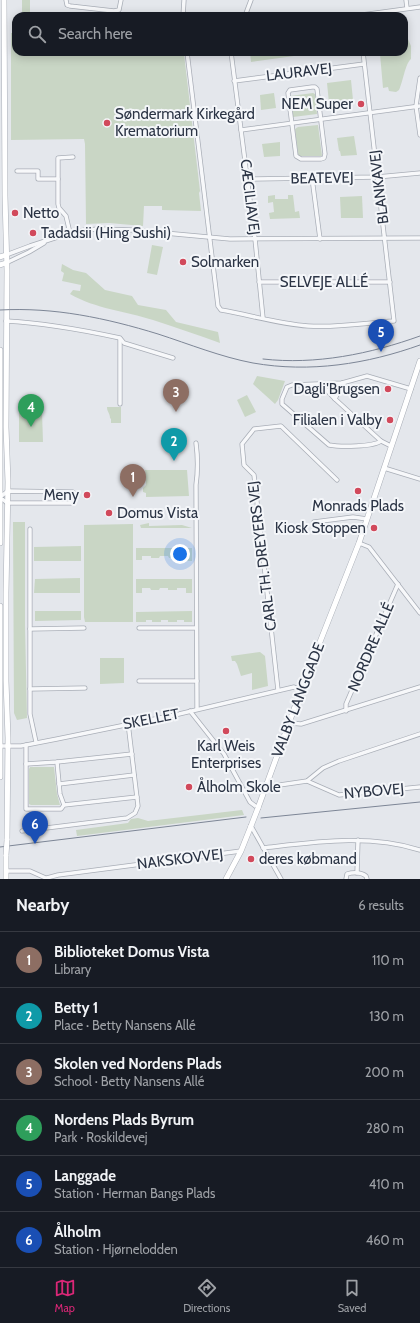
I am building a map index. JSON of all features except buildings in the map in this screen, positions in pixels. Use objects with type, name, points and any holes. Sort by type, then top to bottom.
[{"type":"street","points":[[66,0],[70,6],[114,11],[119,10],[121,0]]},
{"type":"street","points":[[183,12],[184,0]]},
{"type":"street","points":[[247,12],[252,0]]},
{"type":"street","points":[[406,0],[407,8]]},
{"type":"street","points":[[3,3],[2,127],[6,255],[8,492],[6,532],[6,681],[8,746],[6,879]]},
{"type":"street","points":[[382,12],[420,7]]},
{"type":"street","points":[[187,56],[218,306],[221,310],[263,318]]},
{"type":"street","name":"CÆCILIAVEJ","points":[[231,56],[255,239],[263,318]]},
{"type":"street","name":"BLANKAVEJ","points":[[263,318],[294,325],[309,326],[394,321],[363,56]]},
{"type":"street","name":"LAURAVEJ","points":[[234,81],[364,64]]},
{"type":"street","points":[[420,78],[418,106],[420,135]]},
{"type":"street","points":[[315,87],[317,89],[321,119],[325,154],[324,158],[301,159],[297,157],[288,92],[315,87]]},
{"type":"street","points":[[241,130],[418,106]]},
{"type":"street","points":[[70,233],[66,216],[59,208],[58,204],[58,158],[73,157]]},
{"type":"street","points":[[17,171],[38,170],[38,179],[58,179]]},
{"type":"street","name":"BEATEVEJ","points":[[247,179],[377,177],[420,173]]},
{"type":"street","points":[[312,178],[320,239]]},
{"type":"street","points":[[0,257],[70,233],[85,230],[108,229],[226,239],[420,238]]},
{"type":"street","points":[[0,265],[29,252],[48,241]]},
{"type":"street","name":"SELVEJE ALLÉ","points":[[259,282],[390,282]]},
{"type":"street","points":[[0,321],[56,326],[120,338],[124,343],[172,358]]},
{"type":"street","points":[[120,338],[120,404]]},
{"type":"street","points":[[0,350],[0,542]]},
{"type":"street","name":"VALBY LANGGADE","points":[[226,879],[251,826],[301,690],[358,543],[420,362]]},
{"type":"street","points":[[381,441],[372,444],[329,445],[282,404],[282,399],[287,387],[292,385],[342,383],[367,376],[411,389]]},
{"type":"street","points":[[335,399],[342,383]]},
{"type":"street","points":[[320,384],[381,441],[391,446]]},
{"type":"street","name":"CARL TH. DREYERS VEJ","points":[[278,690],[254,474],[244,465],[242,444],[254,429],[281,426],[332,472],[337,480]]},
{"type":"street","points":[[196,443],[198,455],[198,474],[196,485],[197,710]]},
{"type":"street","points":[[384,468],[420,479]]},
{"type":"street","points":[[8,492],[73,492],[73,503],[8,503],[0,497],[8,492]]},
{"type":"street","points":[[314,522],[353,517],[367,519]]},
{"type":"street","points":[[30,529],[30,714],[36,742]]},
{"type":"street","points":[[358,543],[369,547],[420,613]]},
{"type":"street","name":"NORDRE ALLÉ","points":[[346,711],[346,704],[398,584]]},
{"type":"street","points":[[0,606],[0,777]]},
{"type":"street","points":[[30,630],[84,628]]},
{"type":"street","points":[[139,628],[196,628]]},
{"type":"street","points":[[139,681],[196,681]]},
{"type":"street","name":"SKELLET","points":[[0,746],[26,745],[197,710],[294,687],[301,690]]},
{"type":"street","points":[[289,723],[301,724],[420,687]]},
{"type":"street","points":[[30,689],[85,688]]},
{"type":"street","points":[[190,711],[223,752],[250,802],[258,808]]},
{"type":"street","points":[[22,831],[127,818],[132,816],[137,810],[137,797],[128,723]]},
{"type":"street","points":[[266,787],[307,781],[323,768],[339,761],[420,734]]},
{"type":"street","points":[[26,745],[26,809],[61,809],[64,805],[137,797]]},
{"type":"street","points":[[26,764],[132,754]]},
{"type":"street","points":[[56,762],[60,794],[64,805]]},
{"type":"street","points":[[59,784],[134,775]]},
{"type":"street","name":"NYBOVEJ","points":[[307,781],[339,795],[420,787]]},
{"type":"street","points":[[251,826],[281,879]]},
{"type":"street","points":[[263,848],[358,840],[376,840],[396,843],[420,850]]},
{"type":"street","points":[[357,873],[358,840]]},
{"type":"street","name":"NAKSKOVVEJ","points":[[48,878],[58,875],[241,850]]},
{"type":"street","points":[[6,871],[30,872],[48,878]]},
{"type":"street","points":[[346,879],[347,874],[357,873],[363,874],[367,879]]},
{"type":"green space","points":[[22,0],[30,0],[30,12],[22,12]]},
{"type":"green space","points":[[11,33],[12,56],[184,56],[201,211],[162,210],[162,206],[144,206],[143,226],[109,223],[86,224],[84,139],[11,140]]},
{"type":"green space","points":[[408,39],[411,46],[411,59],[407,65],[399,90],[396,92],[389,91],[388,87],[383,88],[380,56],[408,56]]},
{"type":"green space","points":[[250,56],[294,56],[251,62]]},
{"type":"green space","points":[[351,80],[353,100],[329,103],[327,83]]},
{"type":"green space","points":[[274,93],[276,108],[261,110],[260,95]]},
{"type":"green space","points":[[315,94],[317,114],[293,117],[290,96]]},
{"type":"green space","points":[[318,125],[322,156],[300,156],[298,154],[295,129],[298,127]]},
{"type":"green space","points":[[354,136],[357,155],[341,156],[337,138]]},
{"type":"green space","points":[[280,142],[280,156],[264,157],[262,144]]},
{"type":"green space","points":[[275,195],[275,199],[288,199],[288,195],[293,195],[295,212],[299,211],[300,218],[270,219],[269,213],[274,212],[273,202],[268,203],[268,196]]},
{"type":"green space","points":[[362,196],[363,218],[341,218],[340,197]]},
{"type":"green space","points":[[152,245],[163,247],[157,275],[147,273]]},
{"type":"green space","points":[[62,264],[73,270],[86,273],[105,290],[132,296],[138,305],[166,310],[176,322],[218,332],[220,343],[153,320],[90,303],[70,294],[73,290],[80,291],[81,285],[62,281],[64,273],[61,271]]},
{"type":"green space","points":[[257,376],[285,381],[275,404],[253,384]]},
{"type":"green space","points":[[247,395],[256,412],[245,417],[237,400]]},
{"type":"green space","points":[[107,407],[121,407],[121,423],[111,423]]},
{"type":"green space","points":[[42,412],[43,442],[19,442],[19,413]]},
{"type":"green space","points":[[145,470],[187,470],[189,496],[146,497],[146,493],[143,492],[143,488],[146,485]]},
{"type":"green space","points":[[13,522],[25,522],[27,718],[17,720],[14,713]]},
{"type":"green space","points":[[149,523],[149,526],[182,525],[192,528],[141,528],[140,525]]},
{"type":"green space","points":[[133,524],[133,622],[85,622],[84,525]]},
{"type":"green space","points":[[81,546],[81,561],[34,561],[34,547]]},
{"type":"green space","points":[[136,548],[192,548],[192,561],[186,561],[186,556],[169,558],[168,556],[160,556],[159,558],[151,558],[151,556],[142,556],[142,560],[136,560]]},
{"type":"green space","points":[[80,578],[80,593],[34,593],[35,579]]},
{"type":"green space","points":[[136,579],[192,579],[192,593],[186,593],[186,588],[168,590],[168,588],[160,588],[159,590],[151,590],[150,588],[142,588],[142,593],[136,593]]},
{"type":"green space","points":[[35,611],[81,611],[81,620],[35,621]]},
{"type":"green space","points":[[192,611],[192,622],[177,620],[177,622],[168,622],[168,620],[161,620],[161,622],[152,622],[152,620],[146,620],[146,622],[136,622],[136,612]]},
{"type":"green space","points":[[260,652],[265,656],[268,686],[252,690],[252,673],[241,676],[237,664],[235,661],[232,661],[231,656]]},
{"type":"green space","points":[[100,658],[124,658],[124,683],[100,684]]},
{"type":"green space","points":[[30,767],[54,767],[57,794],[60,805],[29,804]]},
{"type":"green space","points":[[242,810],[244,815],[77,836],[76,830],[128,823],[131,819],[138,818],[148,821]]},
{"type":"tram line","points":[[0,310],[40,310],[80,315],[119,323],[229,357],[274,366],[317,367],[359,362],[400,352],[420,345]]},
{"type":"tram line","points":[[263,359],[323,359],[362,353],[420,336]]},
{"type":"tram line","points":[[261,818],[420,802]]},
{"type":"tram line","points":[[0,847],[246,817]]},
{"type":"place","name":"NEM Super","points":[[361,104]]},
{"type":"place","name":"Søndermark Kirkegård Krematorium","points":[[107,123]]},
{"type":"place","name":"Netto","points":[[15,213]]},
{"type":"place","name":"Tadadsii (Hing Sushi)","points":[[33,233]]},
{"type":"place","name":"Solmarken","points":[[183,262]]},
{"type":"place","name":"Langgade","points":[[381,352]]},
{"type":"place","name":"Dagli'Brugsen","points":[[388,389]]},
{"type":"place","name":"Skolen ved Nordens Plads","points":[[176,412]]},
{"type":"place","name":"Filialen i Valby","points":[[390,420]]},
{"type":"place","name":"Nordens Plads Byrum","points":[[31,427]]},
{"type":"place","name":"Betty 1","points":[[174,461]]},
{"type":"place","name":"Monrads Plads","points":[[358,491]]},
{"type":"place","name":"Meny","points":[[87,495]]},
{"type":"place","name":"Biblioteket Domus Vista","points":[[133,497]]},
{"type":"place","name":"Domus Vista","points":[[109,513]]},
{"type":"place","name":"Kiosk Stoppen","points":[[374,528]]},
{"type":"place","name":"Karl Weis Enterprises","points":[[226,731]]},
{"type":"place","name":"Ålholm Skole","points":[[189,787]]},
{"type":"place","name":"Ålholm","points":[[35,844]]},
{"type":"place","name":"deres købmand","points":[[251,859]]}]
